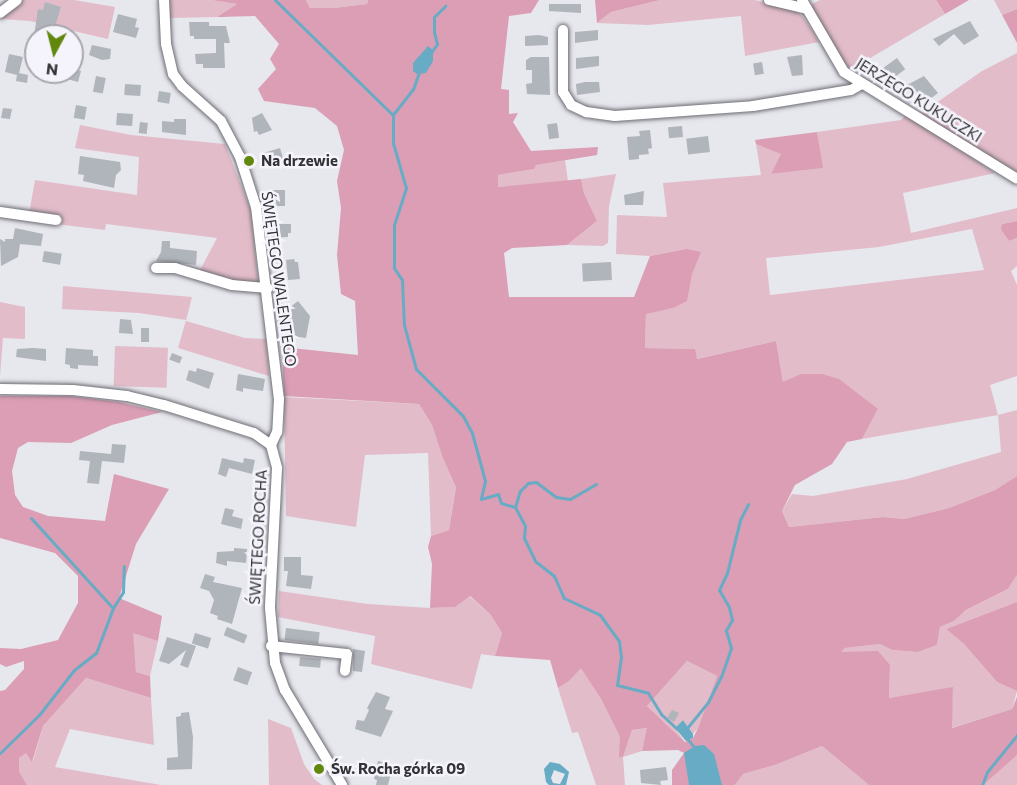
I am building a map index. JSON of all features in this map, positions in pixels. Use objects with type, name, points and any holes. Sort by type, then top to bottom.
[{"type":"street","points":[[0,13],[17,0]]},
{"type":"street","name":"ŚWIĘTEGO WALENTEGO","points":[[164,0],[166,44],[174,74],[182,86],[221,121],[245,170],[256,207],[268,288],[280,407],[277,432],[271,445]]},
{"type":"street","points":[[769,0],[804,5]]},
{"type":"street","name":"JERZEGO KUKUCZKI","points":[[804,5],[844,72],[1017,178]]},
{"type":"street","points":[[563,30],[563,92],[571,105],[586,112],[615,116],[753,106],[851,90],[862,84]]},
{"type":"street","points":[[0,212],[56,220]]},
{"type":"street","points":[[156,268],[175,268],[231,285],[268,288]]},
{"type":"street","points":[[0,389],[73,390],[127,396],[254,433],[271,445]]},
{"type":"street","name":"ŚWIĘTEGO ROCHA","points":[[271,445],[277,468],[271,562],[271,646],[285,690],[342,785]]},
{"type":"street","points":[[271,646],[348,650],[345,671]]},
{"type":"shaded area","points":[[23,0],[74,0],[115,7],[108,39],[84,33],[84,24],[43,24],[1,19]]},
{"type":"shaded area","points":[[170,0],[211,0],[237,4],[217,17],[169,18]]},
{"type":"shaded area","points":[[211,0],[306,0],[310,8],[334,8],[367,4],[368,0],[539,0],[531,13],[509,16],[501,89],[509,90],[509,114],[518,113],[513,122],[531,151],[598,147],[597,155],[536,165],[534,169],[498,175],[498,187],[581,179],[584,193],[597,221],[567,245],[512,248],[504,253],[509,297],[634,297],[650,256],[686,249],[701,252],[692,274],[687,301],[673,308],[646,314],[645,348],[695,349],[697,359],[776,341],[783,382],[801,374],[822,374],[839,379],[878,409],[862,439],[847,442],[832,464],[795,485],[782,511],[789,527],[883,517],[904,519],[949,508],[995,490],[1017,476],[1017,575],[1008,589],[966,610],[954,621],[940,627],[937,645],[918,652],[892,650],[880,644],[845,648],[841,652],[878,651],[890,665],[889,698],[953,687],[952,728],[1012,709],[1017,697],[1017,755],[983,785],[869,785],[822,746],[775,765],[743,774],[735,785],[672,785],[672,770],[684,753],[678,750],[642,751],[647,728],[632,730],[623,757],[619,757],[620,737],[601,699],[581,668],[568,682],[558,688],[550,660],[495,656],[502,633],[490,614],[470,596],[455,607],[430,608],[432,564],[428,547],[431,536],[449,530],[456,487],[442,456],[432,425],[419,404],[284,396],[282,347],[358,355],[355,301],[341,294],[337,255],[341,208],[337,181],[344,150],[337,126],[315,108],[264,101],[258,89],[276,69],[270,59],[279,44],[255,16],[217,17],[237,4]],"holes":[[[687,661],[717,676],[698,728],[693,738],[685,742],[647,706]]]},
{"type":"shaded area","points":[[306,0],[368,0],[367,4],[310,8]]},
{"type":"shaded area","points":[[595,0],[660,0],[611,12],[597,23]]},
{"type":"shaded area","points":[[660,0],[755,0],[796,11],[804,18],[819,42],[745,56],[741,16],[648,25],[597,23],[611,12]]},
{"type":"shaded area","points":[[820,0],[936,0],[945,14],[872,57],[853,72],[843,62],[811,9],[812,4]]},
{"type":"shaded area","points":[[936,0],[969,0],[945,14]]},
{"type":"shaded area","points":[[994,0],[1017,0],[1017,9],[1002,15]]},
{"type":"shaded area","points":[[1017,9],[1017,43],[1002,15]]},
{"type":"shaded area","points":[[1017,53],[1017,172],[919,115],[982,71]]},
{"type":"shaded area","points":[[906,115],[995,173],[903,193],[911,233],[1017,208],[1017,221],[1002,224],[1009,241],[1017,238],[1017,266],[1011,271],[1017,285],[1017,376],[990,385],[998,415],[862,439],[878,409],[783,382],[776,341],[696,359],[694,349],[645,348],[646,313],[673,308],[686,249],[650,256],[616,254],[617,215],[667,217],[663,183],[761,175],[756,144],[782,154],[771,174],[822,168],[817,132],[901,120]],"holes":[[[972,229],[984,270],[770,295],[766,258],[879,247]]]},
{"type":"shaded area","points":[[80,125],[131,135],[225,144],[251,211],[259,292],[199,272],[217,238],[106,224],[105,230],[31,221],[29,214],[35,180],[137,195],[139,157],[75,148]]},
{"type":"shaded area","points":[[817,132],[823,168],[771,174],[781,154],[756,144],[755,140]]},
{"type":"shaded area","points":[[565,160],[568,181],[498,187],[498,175],[534,169],[535,165]]},
{"type":"shaded area","points":[[616,174],[609,206],[608,243],[603,246],[567,245],[597,221],[584,193],[581,179]]},
{"type":"shaded area","points":[[1017,221],[1017,238],[1009,241],[1001,229],[1002,224]]},
{"type":"shaded area","points":[[63,286],[192,297],[186,321],[245,338],[266,339],[269,376],[178,348],[186,320],[139,313],[62,309]]},
{"type":"shaded area","points":[[0,302],[25,307],[25,339],[3,338],[0,376]]},
{"type":"shaded area","points":[[115,346],[168,348],[167,388],[114,386]]},
{"type":"shaded area","points":[[0,396],[70,396],[119,402],[162,412],[112,425],[71,443],[28,442],[18,448],[12,471],[15,495],[23,507],[48,516],[105,521],[114,474],[169,489],[136,544],[119,598],[162,616],[158,641],[133,633],[136,672],[150,676],[151,698],[86,678],[43,726],[32,762],[26,753],[19,758],[19,771],[27,785],[0,785],[0,691],[5,690],[24,669],[24,661],[6,667],[0,664],[0,648],[21,649],[58,640],[78,603],[78,576],[55,553],[0,538]]},
{"type":"shaded area","points":[[284,397],[419,404],[432,425],[442,456],[456,486],[449,530],[431,536],[428,453],[365,455],[356,527],[286,516]]},
{"type":"shaded area","points":[[1017,410],[1017,476],[995,490],[949,508],[904,519],[883,517],[789,527],[782,511],[792,494],[813,496],[907,479],[1001,452],[998,415]]},
{"type":"shaded area","points":[[1017,575],[1017,602],[946,629],[964,644],[997,682],[1017,691],[1012,709],[951,728],[953,688],[889,698],[890,665],[840,652],[845,648],[880,644],[892,650],[918,652],[937,645],[940,627],[954,621],[966,610],[1008,589]]},
{"type":"shaded area","points":[[279,591],[368,604],[430,608],[455,607],[469,596],[490,614],[502,633],[495,656],[481,654],[472,689],[371,664],[375,636],[278,617]]},
{"type":"shaded area","points":[[1017,602],[1017,691],[997,682],[964,644],[946,629]]},
{"type":"shaded area","points":[[132,632],[158,641],[150,676],[136,672]]},
{"type":"shaded area","points":[[687,661],[717,676],[698,728],[693,734],[683,720],[675,728],[685,742],[647,706]]},
{"type":"shaded area","points":[[581,667],[601,699],[620,737],[625,785],[596,785],[578,732],[572,733],[558,688],[568,682]]},
{"type":"shaded area","points":[[86,678],[151,698],[154,745],[70,729],[55,767],[161,785],[27,785],[19,771],[19,758],[26,752],[33,761],[43,726]]},
{"type":"shaded area","points":[[268,719],[291,728],[304,764],[314,779],[322,785],[269,785]]},
{"type":"shaded area","points":[[648,728],[642,751],[623,757],[632,730]]},
{"type":"shaded area","points":[[822,746],[869,785],[735,785],[743,774],[775,765]]},
{"type":"shaded area","points":[[1017,755],[1017,785],[983,785],[987,779]]},
{"type":"water","points":[[428,46],[433,50],[433,61],[426,73],[417,74],[413,71],[413,63]]},
{"type":"water","points":[[683,720],[693,734],[693,738],[686,741],[675,728]]},
{"type":"water","points":[[704,745],[714,754],[722,785],[689,785],[684,753],[695,746]]},
{"type":"water","points":[[550,762],[560,764],[569,772],[566,785],[549,785],[546,782],[544,769]],"holes":[[[554,770],[565,774],[560,784],[553,783],[551,778]]]},
{"type":"building","points":[[45,2],[61,7],[56,24],[36,24],[38,9],[43,10]]},
{"type":"building","points":[[549,4],[581,4],[581,13],[549,11]]},
{"type":"building","points":[[118,14],[137,19],[135,27],[139,28],[136,38],[113,32]]},
{"type":"building","points":[[970,21],[979,36],[964,45],[954,34],[939,46],[933,39]]},
{"type":"building","points":[[189,22],[209,22],[209,26],[226,26],[230,43],[224,43],[225,68],[203,68],[203,64],[196,64],[195,54],[216,53],[216,39],[194,39],[194,36],[190,36]]},
{"type":"building","points":[[598,30],[598,40],[575,43],[575,32]]},
{"type":"building","points":[[525,36],[548,37],[548,45],[525,46]]},
{"type":"building","points":[[92,45],[111,49],[110,59],[102,60],[89,55]]},
{"type":"building","points":[[9,54],[23,57],[19,73],[24,74],[24,82],[16,81],[17,75],[5,72]]},
{"type":"building","points":[[802,55],[803,75],[792,76],[787,57]]},
{"type":"building","points":[[599,56],[599,66],[576,69],[576,58]]},
{"type":"building","points":[[531,57],[549,57],[550,95],[527,94],[526,84],[532,83],[532,70],[526,70],[526,60]]},
{"type":"building","points":[[897,58],[905,69],[888,82],[880,70]]},
{"type":"building","points":[[762,62],[764,74],[755,75],[753,63]]},
{"type":"building","points":[[96,76],[106,78],[103,94],[93,92]]},
{"type":"building","points":[[924,76],[938,93],[924,100],[916,91],[911,95],[905,86]]},
{"type":"building","points":[[599,82],[600,92],[577,95],[576,84]]},
{"type":"building","points":[[125,84],[141,85],[140,96],[124,95]]},
{"type":"building","points":[[159,91],[171,93],[169,104],[157,102]]},
{"type":"building","points":[[76,105],[87,107],[85,120],[74,118]]},
{"type":"building","points":[[3,108],[12,109],[10,119],[1,118]]},
{"type":"building","points":[[117,113],[133,114],[132,126],[116,125]]},
{"type":"building","points":[[262,113],[272,130],[259,135],[257,131],[254,132],[252,118]]},
{"type":"building","points":[[174,119],[186,119],[186,135],[162,132],[162,121],[174,122]]},
{"type":"building","points":[[140,122],[148,123],[147,134],[139,133]]},
{"type":"building","points":[[557,123],[559,138],[549,139],[547,124]]},
{"type":"building","points":[[682,126],[683,137],[669,138],[668,127]]},
{"type":"building","points":[[650,130],[652,148],[648,149],[649,154],[639,155],[639,159],[629,160],[627,137],[640,136],[639,131]]},
{"type":"building","points":[[708,136],[710,152],[688,155],[686,139]]},
{"type":"building","points":[[280,148],[284,161],[265,167],[261,154]]},
{"type":"building","points":[[80,156],[120,162],[121,170],[116,175],[114,188],[83,181],[84,175],[78,174]]},
{"type":"building","points":[[272,190],[285,190],[285,206],[272,206]]},
{"type":"building","points":[[644,191],[643,205],[625,205],[624,195]]},
{"type":"building","points":[[276,224],[291,224],[291,233],[288,233],[288,237],[270,238],[270,228],[276,228]]},
{"type":"building","points":[[15,228],[43,234],[41,246],[20,244],[18,257],[1,266],[0,239],[5,242],[5,239],[13,239]]},
{"type":"building","points":[[162,241],[170,241],[170,248],[197,251],[196,265],[156,261],[161,252]]},
{"type":"building","points":[[44,251],[62,254],[60,265],[42,262]]},
{"type":"building","points":[[294,259],[298,262],[300,279],[288,280],[286,260]]},
{"type":"building","points":[[611,262],[612,280],[583,281],[582,264]]},
{"type":"building","points":[[298,301],[310,316],[306,338],[291,336],[292,320],[289,308]]},
{"type":"building","points":[[120,319],[131,320],[133,334],[119,333]]},
{"type":"building","points":[[141,328],[149,328],[149,342],[141,342]]},
{"type":"building","points":[[66,348],[93,350],[93,356],[98,356],[98,366],[78,365],[78,369],[70,368],[70,365],[65,364]]},
{"type":"building","points":[[17,349],[46,349],[46,361],[16,357]]},
{"type":"building","points":[[172,353],[182,357],[180,364],[169,359]]},
{"type":"building","points":[[197,368],[214,373],[209,389],[186,380],[189,370],[196,372]]},
{"type":"building","points":[[238,374],[265,379],[263,391],[243,388],[243,392],[236,390]]},
{"type":"building","points":[[112,444],[126,445],[124,463],[102,461],[99,484],[87,483],[90,461],[79,460],[80,451],[111,454]]},
{"type":"building","points":[[222,458],[243,463],[244,458],[255,460],[252,474],[229,468],[226,477],[218,474]]},
{"type":"building","points":[[225,508],[234,510],[232,516],[243,519],[241,529],[221,524]]},
{"type":"building","points":[[234,548],[247,549],[246,563],[227,561],[227,566],[216,563],[217,552],[234,551]]},
{"type":"building","points":[[284,557],[301,557],[301,575],[313,576],[311,589],[286,586],[288,571],[284,571]]},
{"type":"building","points":[[205,574],[215,577],[213,582],[242,588],[232,624],[217,619],[218,616],[210,613],[214,600],[209,591],[200,588]]},
{"type":"building","points":[[227,627],[247,635],[244,644],[224,635]]},
{"type":"building","points":[[286,628],[320,632],[318,644],[285,640]]},
{"type":"building","points":[[195,633],[211,638],[208,648],[192,644]]},
{"type":"building","points":[[167,637],[196,646],[188,668],[180,665],[186,650],[169,664],[159,661]]},
{"type":"building","points":[[353,649],[365,651],[362,672],[353,671]]},
{"type":"building","points":[[300,657],[321,659],[320,668],[299,666]]},
{"type":"building","points":[[238,667],[252,672],[247,685],[233,680]]},
{"type":"building","points":[[376,692],[390,697],[385,709],[393,711],[381,737],[355,729],[357,720],[364,721],[369,710],[367,708]]},
{"type":"building","points":[[672,710],[679,713],[674,722],[667,718]]},
{"type":"building","points":[[189,712],[193,737],[192,769],[167,770],[167,758],[178,757],[176,717],[181,716],[181,713]]},
{"type":"building","points":[[378,761],[390,764],[389,768],[392,769],[388,785],[376,785],[377,780],[374,779]]},
{"type":"building","points":[[666,767],[668,780],[660,781],[661,785],[641,783],[640,770]]},
{"type":"waterway","points":[[275,0],[393,115]]},
{"type":"waterway","points":[[430,54],[437,44],[434,17],[445,6]]},
{"type":"waterway","points":[[419,72],[413,89],[393,115],[393,143],[406,188],[394,225],[394,268],[402,280],[404,325],[416,369],[463,416],[472,433],[485,481],[481,499],[498,494],[501,503],[515,507],[525,526],[524,538],[535,561],[554,576],[564,598],[600,615],[619,641],[621,657],[617,685],[648,693],[661,714],[677,729]]},
{"type":"waterway","points":[[515,507],[520,491],[528,483],[536,482],[556,497],[570,499],[596,484]]},
{"type":"waterway","points":[[687,728],[708,702],[721,677],[731,648],[726,630],[732,620],[729,607],[719,590],[727,573],[740,520],[748,504]]},
{"type":"waterway","points":[[31,518],[113,608]]},
{"type":"waterway","points":[[0,753],[39,715],[74,670],[96,653],[113,608],[123,592],[124,566]]},
{"type":"waterway","points":[[982,785],[987,772],[1017,735]]},
{"type":"waterway","points":[[686,737],[695,748]]},
{"type":"place","name":"Na drzewie","points":[[249,161]]},
{"type":"place","name":"Św. Rocha górka 09","points":[[319,769]]}]
